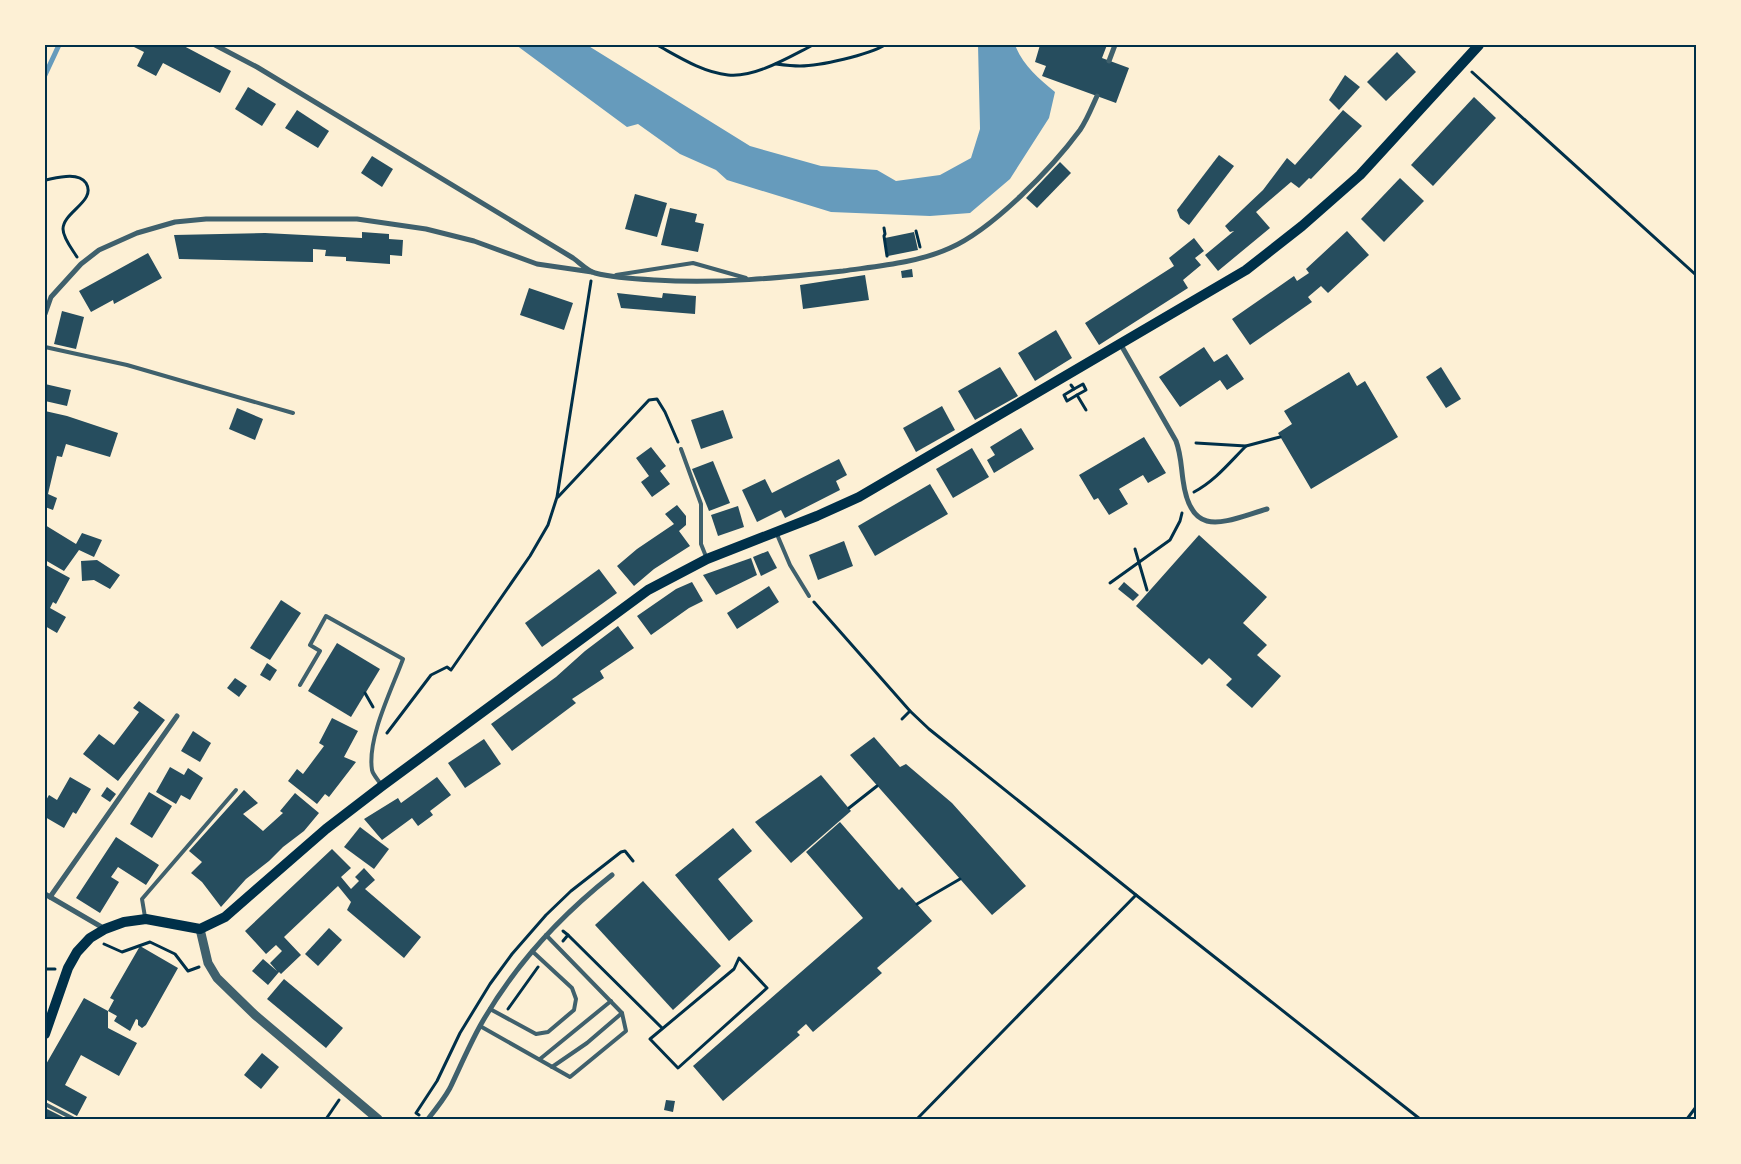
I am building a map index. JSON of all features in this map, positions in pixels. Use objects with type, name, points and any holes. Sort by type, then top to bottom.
[{"type":"main road","points":[[45,1034],[68,968],[77,952],[90,938],[105,929],[124,922],[146,919],[200,929],[225,917],[326,829],[641,595],[707,559],[859,497],[1246,270],[1302,226],[1360,175],[1462,64],[1475,46]]},
{"type":"street","points":[[215,45],[257,67],[573,258],[592,272]]},
{"type":"street","points":[[1109,61],[1115,45]]},
{"type":"street","points":[[45,314],[51,297],[81,264],[99,250],[137,233],[174,222],[206,219],[357,219],[426,229],[474,241],[537,264],[636,279],[686,282],[778,279],[923,258],[950,248],[975,234],[1012,204],[1058,157],[1081,128],[1097,96]]},
{"type":"street","points":[[1121,345],[1176,441],[1180,452],[1186,496],[1190,508],[1198,518],[1210,523],[1225,521],[1267,509]]},
{"type":"street","points":[[105,929],[47,895],[177,716]]},
{"type":"street","points":[[428,1119],[449,1090],[490,1009],[532,951],[580,900],[612,875]]},
{"type":"street","points":[[200,929],[208,963],[217,978],[255,1015],[378,1119]]},
{"type":"lane","points":[[613,276],[693,263],[750,280]]},
{"type":"lane","points":[[45,347],[127,364],[293,413]]},
{"type":"lane","points":[[681,449],[701,504],[701,544],[707,559]]},
{"type":"lane","points":[[776,532],[790,565],[809,596]]},
{"type":"lane","points":[[300,685],[320,651],[310,645],[326,616],[403,659],[380,718],[371,755],[372,772],[382,786]]},
{"type":"lane","points":[[146,919],[142,899],[236,790]]},
{"type":"lane","points":[[480,1026],[570,1077],[626,1031],[622,1013],[546,935]]},
{"type":"lane","points":[[490,1009],[530,1033],[543,1034],[555,1028],[574,1010],[575,992],[569,984],[532,951]]},
{"type":"lane","points":[[540,1059],[611,1001]]},
{"type":"lane","points":[[552,1066],[587,1043],[622,1013]]},
{"type":"lane","points":[[45,1104],[74,1119]]},
{"type":"path","points":[[659,45],[702,69],[728,75],[748,74],[776,64],[813,45]]},
{"type":"path","points":[[776,64],[802,66],[849,58],[885,45]]},
{"type":"path","points":[[1462,64],[1696,275]]},
{"type":"path","points":[[45,180],[72,176],[80,178],[86,183],[88,191],[85,199],[65,219],[63,230],[81,264]]},
{"type":"path","points":[[884,228],[888,264]]},
{"type":"path","points":[[916,230],[923,258]]},
{"type":"path","points":[[386,734],[431,675],[447,667],[451,670],[530,556],[548,526],[557,497],[592,272]]},
{"type":"path","points":[[1074,389],[1064,395],[1067,401],[1086,390]]},
{"type":"path","points":[[1077,395],[1086,410]]},
{"type":"path","points":[[557,497],[650,400],[657,399],[665,412],[681,449]]},
{"type":"path","points":[[1196,443],[1246,446],[1280,436]]},
{"type":"path","points":[[1110,583],[1170,540],[1180,521],[1186,496],[1204,487],[1246,446]]},
{"type":"path","points":[[1135,549],[1147,590]]},
{"type":"path","points":[[809,596],[910,711],[929,729],[1420,1119]]},
{"type":"path","points":[[902,718],[910,711]]},
{"type":"path","points":[[849,808],[877,786]]},
{"type":"path","points":[[917,904],[960,879]]},
{"type":"path","points":[[917,1119],[1136,894]]},
{"type":"path","points":[[546,915],[662,1028]]},
{"type":"path","points":[[558,946],[568,935]]},
{"type":"path","points":[[90,938],[122,952],[150,942],[175,954],[188,970],[208,963]]},
{"type":"path","points":[[739,958],[767,988],[678,1068],[650,1039],[662,1028],[734,969],[739,958]]},
{"type":"path","points":[[503,1017],[544,961]]},
{"type":"path","points":[[326,1119],[344,1091]]},
{"type":"path","points":[[1686,1119],[1696,1107]]},
{"type":"water","points":[[516,45],[587,45],[750,146],[821,166],[877,170],[896,181],[940,175],[971,158],[980,129],[978,45],[1015,45],[1027,65],[1055,92],[1049,118],[1010,179],[970,213],[930,216],[831,212],[727,180],[716,170],[680,154],[638,124],[627,127]]},
{"type":"building","points":[[130,45],[182,45],[231,71],[220,93],[163,63],[156,76],[137,66],[144,52]]},
{"type":"building","points":[[1040,45],[1107,45],[1102,58],[1129,68],[1116,103],[1042,76],[1046,66],[1035,62]]},
{"type":"building","points":[[1397,52],[1416,72],[1386,101],[1367,82]]},
{"type":"building","points":[[1345,75],[1360,87],[1339,110],[1329,100]]},
{"type":"building","points":[[248,87],[276,104],[262,126],[235,109]]},
{"type":"building","points":[[1474,97],[1496,118],[1433,186],[1411,165]]},
{"type":"building","points":[[297,110],[329,131],[318,148],[285,128]]},
{"type":"building","points":[[1343,110],[1362,126],[1311,179],[1309,178],[1299,188],[1291,182],[1256,212],[1270,228],[1218,271],[1205,255],[1234,231],[1230,232],[1225,226],[1263,190],[1287,158],[1295,165]]},
{"type":"building","points":[[1219,155],[1234,166],[1189,225],[1180,218],[1177,210]]},
{"type":"building","points":[[372,156],[393,169],[382,187],[361,173]]},
{"type":"building","points":[[1060,162],[1071,173],[1037,208],[1026,198]]},
{"type":"building","points":[[1400,178],[1424,201],[1384,242],[1361,219]]},
{"type":"building","points":[[635,194],[667,203],[657,237],[625,229]]},
{"type":"building","points":[[670,208],[697,214],[695,222],[704,224],[698,252],[661,245]]},
{"type":"building","points":[[1347,231],[1369,255],[1328,293],[1321,286],[1308,297],[1312,302],[1250,345],[1232,319],[1294,276],[1297,281],[1309,273],[1306,269]]},
{"type":"building","points":[[362,232],[389,234],[389,239],[403,240],[402,256],[390,255],[390,264],[346,261],[346,257],[325,256],[326,250],[313,249],[313,262],[179,259],[174,235],[265,233],[362,238]]},
{"type":"building","points":[[914,232],[918,250],[888,256],[885,238]]},
{"type":"building","points":[[1194,238],[1204,251],[1195,258],[1201,265],[1183,280],[1188,288],[1099,345],[1085,323],[1174,266],[1169,258]]},
{"type":"building","points":[[148,253],[162,278],[114,304],[113,300],[91,312],[79,291]]},
{"type":"building","points":[[912,269],[913,277],[902,278],[901,271]]},
{"type":"building","points":[[865,275],[869,300],[803,309],[800,285]]},
{"type":"building","points":[[529,288],[573,303],[564,330],[520,315]]},
{"type":"building","points":[[617,293],[662,298],[663,293],[696,296],[695,314],[621,308]]},
{"type":"building","points":[[62,311],[84,317],[76,349],[54,344]]},
{"type":"building","points":[[1056,330],[1072,358],[1035,381],[1018,353]]},
{"type":"building","points":[[1204,347],[1214,362],[1227,354],[1244,379],[1227,390],[1220,380],[1180,407],[1159,377]]},
{"type":"building","points":[[1000,367],[1018,396],[975,420],[958,391]]},
{"type":"building","points":[[1441,367],[1461,399],[1446,408],[1426,377]]},
{"type":"building","points":[[1349,372],[1357,386],[1365,381],[1398,437],[1311,489],[1278,433],[1292,424],[1284,411]]},
{"type":"building","points":[[45,384],[71,390],[67,406],[45,401]]},
{"type":"building","points":[[942,406],[955,430],[916,452],[903,428]]},
{"type":"building","points":[[237,408],[263,419],[255,440],[229,429]]},
{"type":"building","points":[[723,410],[733,438],[701,449],[691,420]]},
{"type":"building","points":[[45,411],[67,416],[118,433],[110,457],[66,444],[62,457],[57,456],[48,494],[57,498],[53,510],[45,507]]},
{"type":"building","points":[[1021,428],[1034,449],[994,473],[987,460],[995,455],[990,447]]},
{"type":"building","points":[[1144,437],[1166,473],[1148,483],[1143,475],[1119,489],[1128,504],[1109,515],[1098,498],[1094,500],[1079,475]]},
{"type":"building","points":[[651,447],[666,466],[660,471],[670,484],[652,497],[641,482],[649,476],[636,458]]},
{"type":"building","points":[[972,448],[989,477],[953,498],[936,469]]},
{"type":"building","points":[[839,459],[847,475],[836,481],[840,490],[785,518],[781,510],[757,522],[742,490],[765,479],[772,493]]},
{"type":"building","points":[[713,461],[730,503],[709,511],[692,469]]},
{"type":"building","points":[[930,484],[948,514],[875,556],[858,526]]},
{"type":"building","points":[[677,505],[686,516],[686,525],[679,531],[690,546],[654,569],[634,586],[617,566],[637,549],[674,524],[665,514]]},
{"type":"building","points":[[738,506],[744,527],[718,536],[711,515]]},
{"type":"building","points":[[45,525],[76,544],[82,533],[102,540],[94,557],[79,550],[64,571],[45,560]]},
{"type":"building","points":[[1199,535],[1267,597],[1243,623],[1267,645],[1257,655],[1281,676],[1252,708],[1226,685],[1232,679],[1209,658],[1202,665],[1136,606]]},
{"type":"building","points":[[844,541],[853,566],[818,580],[809,555]]},
{"type":"building","points":[[768,551],[777,568],[761,576],[753,557]]},
{"type":"building","points":[[751,558],[757,575],[716,595],[703,575]]},
{"type":"building","points":[[97,560],[120,575],[110,589],[94,580],[82,581],[81,561]]},
{"type":"building","points":[[46,565],[70,578],[56,604],[53,602],[50,608],[66,617],[57,633],[45,626]]},
{"type":"building","points":[[599,569],[617,593],[542,647],[525,623]]},
{"type":"building","points":[[692,582],[703,601],[689,608],[651,635],[637,616],[676,589]]},
{"type":"building","points":[[1124,582],[1139,595],[1133,601],[1118,589]]},
{"type":"building","points":[[769,586],[779,602],[737,629],[727,613]]},
{"type":"building","points":[[281,600],[301,613],[270,660],[250,648]]},
{"type":"building","points":[[618,626],[634,648],[600,671],[604,678],[572,699],[576,703],[512,751],[491,724],[556,677],[585,651]]},
{"type":"building","points":[[337,643],[380,669],[351,717],[308,691]]},
{"type":"building","points":[[267,663],[277,670],[270,681],[260,675]]},
{"type":"building","points":[[235,678],[247,686],[239,697],[227,688]]},
{"type":"building","points":[[139,701],[165,720],[118,781],[83,754],[99,734],[114,745],[139,712],[133,708]]},
{"type":"building","points":[[332,718],[358,731],[344,757],[356,762],[329,797],[325,794],[317,804],[288,781],[297,769],[303,774],[324,746],[319,743]]},
{"type":"building","points":[[193,731],[211,743],[200,762],[181,751]]},
{"type":"building","points":[[874,737],[900,767],[906,764],[952,803],[1026,886],[992,915],[850,755]]},
{"type":"building","points":[[484,739],[501,764],[465,788],[448,763]]},
{"type":"building","points":[[170,767],[184,775],[188,768],[203,778],[190,800],[181,795],[176,804],[156,792]]},
{"type":"building","points":[[821,775],[851,811],[791,863],[755,822]]},
{"type":"building","points":[[70,777],[91,789],[76,814],[73,812],[64,828],[45,817],[45,802],[49,795],[57,800]]},
{"type":"building","points":[[437,777],[451,795],[430,811],[433,815],[418,826],[412,818],[382,840],[364,819],[398,798],[401,803]]},
{"type":"building","points":[[107,787],[116,794],[110,802],[101,796]]},
{"type":"building","points":[[244,790],[258,803],[243,814],[263,831],[283,813],[280,811],[295,793],[319,813],[304,831],[246,879],[221,907],[202,882],[191,873],[202,862],[189,851]]},
{"type":"building","points":[[149,792],[172,806],[152,838],[130,824]]},
{"type":"building","points":[[840,822],[899,890],[902,887],[932,921],[877,968],[882,973],[813,1032],[806,1024],[797,1032],[800,1035],[723,1101],[693,1066],[863,918],[806,852]]},
{"type":"building","points":[[360,827],[389,849],[374,869],[344,847]]},
{"type":"building","points":[[733,828],[752,851],[718,879],[753,921],[729,941],[675,875]]},
{"type":"building","points":[[116,837],[159,865],[146,885],[118,867],[111,877],[119,882],[100,913],[76,898]]},
{"type":"building","points":[[332,849],[351,868],[341,877],[351,889],[359,881],[355,877],[364,868],[375,880],[365,889],[421,937],[404,958],[347,910],[351,902],[338,886],[284,937],[301,955],[281,974],[279,972],[268,985],[252,971],[263,959],[277,971],[270,963],[282,951],[276,945],[266,954],[245,931]]},
{"type":"building","points":[[643,881],[721,966],[673,1010],[595,925]]},
{"type":"building","points":[[329,928],[342,940],[318,966],[305,954]]},
{"type":"building","points":[[140,946],[178,968],[146,1025],[142,1028],[138,1025],[138,1020],[136,1019],[130,1031],[114,1021],[117,1016],[108,1011],[114,1000],[110,998]]},
{"type":"building","points":[[284,979],[343,1028],[326,1048],[267,999]]},
{"type":"building","points":[[84,998],[108,1011],[108,1028],[137,1043],[119,1076],[81,1055],[65,1085],[87,1097],[77,1116],[45,1099],[45,1066]]},
{"type":"building","points":[[262,1053],[279,1067],[261,1089],[244,1075]]},
{"type":"building","points":[[666,1100],[675,1101],[673,1112],[664,1110]]},
{"type":"building","points":[[45,1108],[67,1119],[45,1119]]},
{"type":"waterway","points":[[45,75],[59,45]]}]
